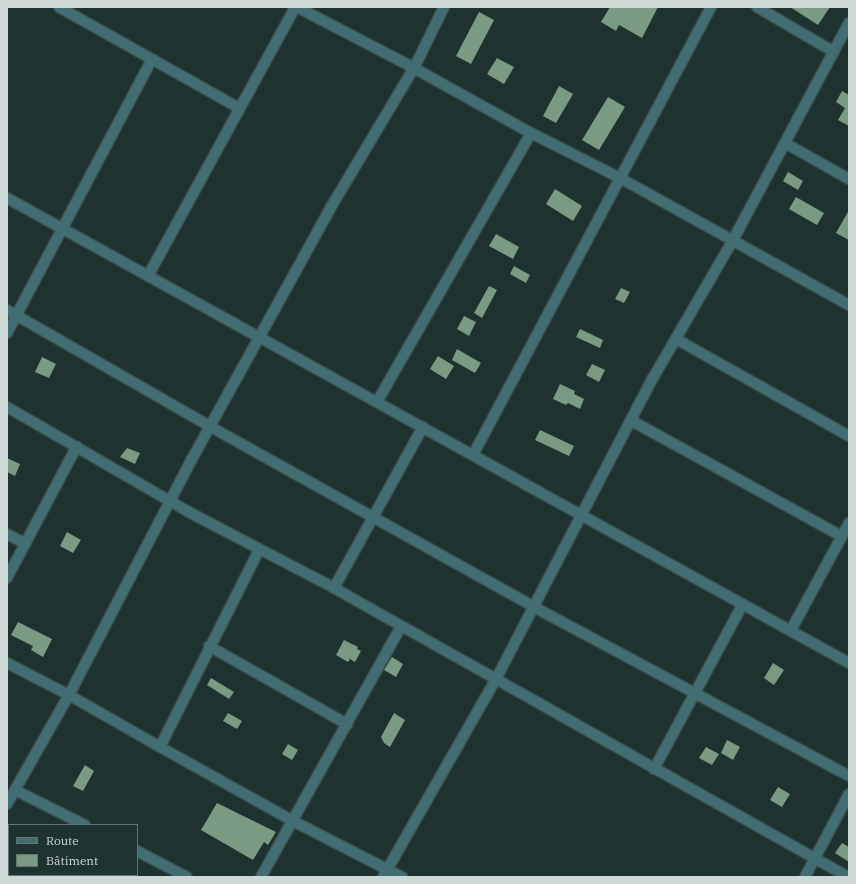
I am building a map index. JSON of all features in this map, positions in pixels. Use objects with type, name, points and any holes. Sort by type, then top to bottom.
[{"type":"street","points":[[59,7],[239,108]]},
{"type":"street","points":[[148,276],[239,108],[296,7],[414,68],[531,133],[620,178],[849,305]]},
{"type":"street","points":[[7,804],[69,695],[171,501],[331,207],[414,68],[444,7]]},
{"type":"street","points":[[473,455],[711,7]]},
{"type":"street","points":[[757,7],[834,52]]},
{"type":"street","points":[[385,873],[496,679],[632,421],[653,378],[733,240],[849,23]]},
{"type":"street","points":[[7,333],[152,59]]},
{"type":"street","points":[[377,402],[531,133]]},
{"type":"street","points":[[785,144],[849,179]]},
{"type":"street","points":[[7,198],[849,663]]},
{"type":"street","points":[[7,310],[372,518],[534,607],[849,776]]},
{"type":"street","points":[[676,339],[849,436]]},
{"type":"street","points":[[7,407],[171,501],[259,550],[334,588],[848,877]]},
{"type":"street","points":[[632,421],[841,536]]},
{"type":"street","points":[[334,588],[423,427]]},
{"type":"street","points":[[7,578],[77,446]]},
{"type":"street","points":[[791,630],[849,522]]},
{"type":"street","points":[[7,534],[26,544]]},
{"type":"street","points":[[160,747],[209,646],[259,550]]},
{"type":"street","points":[[654,769],[696,694],[743,604]]},
{"type":"street","points":[[261,877],[401,626]]},
{"type":"street","points":[[209,646],[347,724]]},
{"type":"street","points":[[7,664],[69,695],[385,873],[402,877]]},
{"type":"street","points":[[15,790],[83,824]]},
{"type":"street","points":[[805,877],[849,794]]},
{"type":"street","points":[[138,852],[187,877]]},
{"type":"building","points":[[610,7],[658,7],[642,38],[619,25],[616,31],[601,22]]},
{"type":"building","points":[[790,7],[830,7],[818,25]]},
{"type":"building","points":[[479,12],[494,20],[471,64],[456,56]]},
{"type":"building","points":[[497,58],[514,67],[504,84],[487,74]]},
{"type":"building","points":[[559,86],[573,94],[556,123],[543,116]]},
{"type":"building","points":[[842,91],[849,95],[849,126],[838,120],[845,108],[836,102]]},
{"type":"building","points":[[608,97],[625,107],[599,150],[582,140]]},
{"type":"building","points":[[788,172],[803,181],[798,190],[783,181]]},
{"type":"building","points":[[555,189],[582,206],[573,221],[546,204]]},
{"type":"building","points":[[796,197],[824,213],[817,225],[789,209]]},
{"type":"building","points":[[849,210],[849,240],[836,233]]},
{"type":"building","points":[[496,234],[519,247],[513,259],[489,246]]},
{"type":"building","points":[[514,266],[530,275],[526,283],[510,274]]},
{"type":"building","points":[[489,286],[497,290],[482,318],[474,313]]},
{"type":"building","points":[[621,288],[630,292],[624,303],[615,299]]},
{"type":"building","points":[[464,316],[476,322],[469,336],[457,329]]},
{"type":"building","points":[[580,329],[603,340],[600,348],[576,337]]},
{"type":"building","points":[[457,349],[481,363],[475,373],[452,360]]},
{"type":"building","points":[[438,356],[454,366],[446,379],[430,369]]},
{"type":"building","points":[[42,357],[56,364],[49,378],[35,372]]},
{"type":"building","points":[[592,364],[605,370],[599,382],[586,375]]},
{"type":"building","points":[[560,384],[575,391],[574,394],[584,399],[580,409],[568,403],[566,405],[553,399]]},
{"type":"building","points":[[540,430],[574,446],[569,456],[535,440]]},
{"type":"building","points":[[127,448],[140,453],[135,464],[120,457]]},
{"type":"building","points":[[7,458],[20,464],[15,476],[7,472]]},
{"type":"building","points":[[67,532],[81,540],[73,553],[60,546]]},
{"type":"building","points":[[18,622],[52,639],[43,657],[31,650],[33,646],[11,635]]},
{"type":"building","points":[[344,640],[358,647],[357,649],[361,651],[355,662],[350,659],[348,662],[336,655]]},
{"type":"building","points":[[392,657],[403,664],[396,677],[384,670]]},
{"type":"building","points":[[773,663],[784,670],[774,685],[764,678]]},
{"type":"building","points":[[211,678],[234,692],[229,699],[207,685]]},
{"type":"building","points":[[228,713],[242,721],[237,729],[223,721]]},
{"type":"building","points":[[394,713],[405,720],[390,747],[384,743],[381,737]]},
{"type":"building","points":[[727,740],[740,747],[733,760],[721,753]]},
{"type":"building","points":[[288,744],[298,750],[292,760],[282,754]]},
{"type":"building","points":[[706,747],[719,754],[712,765],[699,758]]},
{"type":"building","points":[[85,765],[94,771],[83,791],[73,786]]},
{"type":"building","points":[[778,787],[790,794],[782,807],[770,800]]},
{"type":"building","points":[[217,803],[276,832],[268,845],[264,842],[253,860],[201,830]]},
{"type":"building","points":[[842,843],[849,847],[849,862],[835,853]]}]
